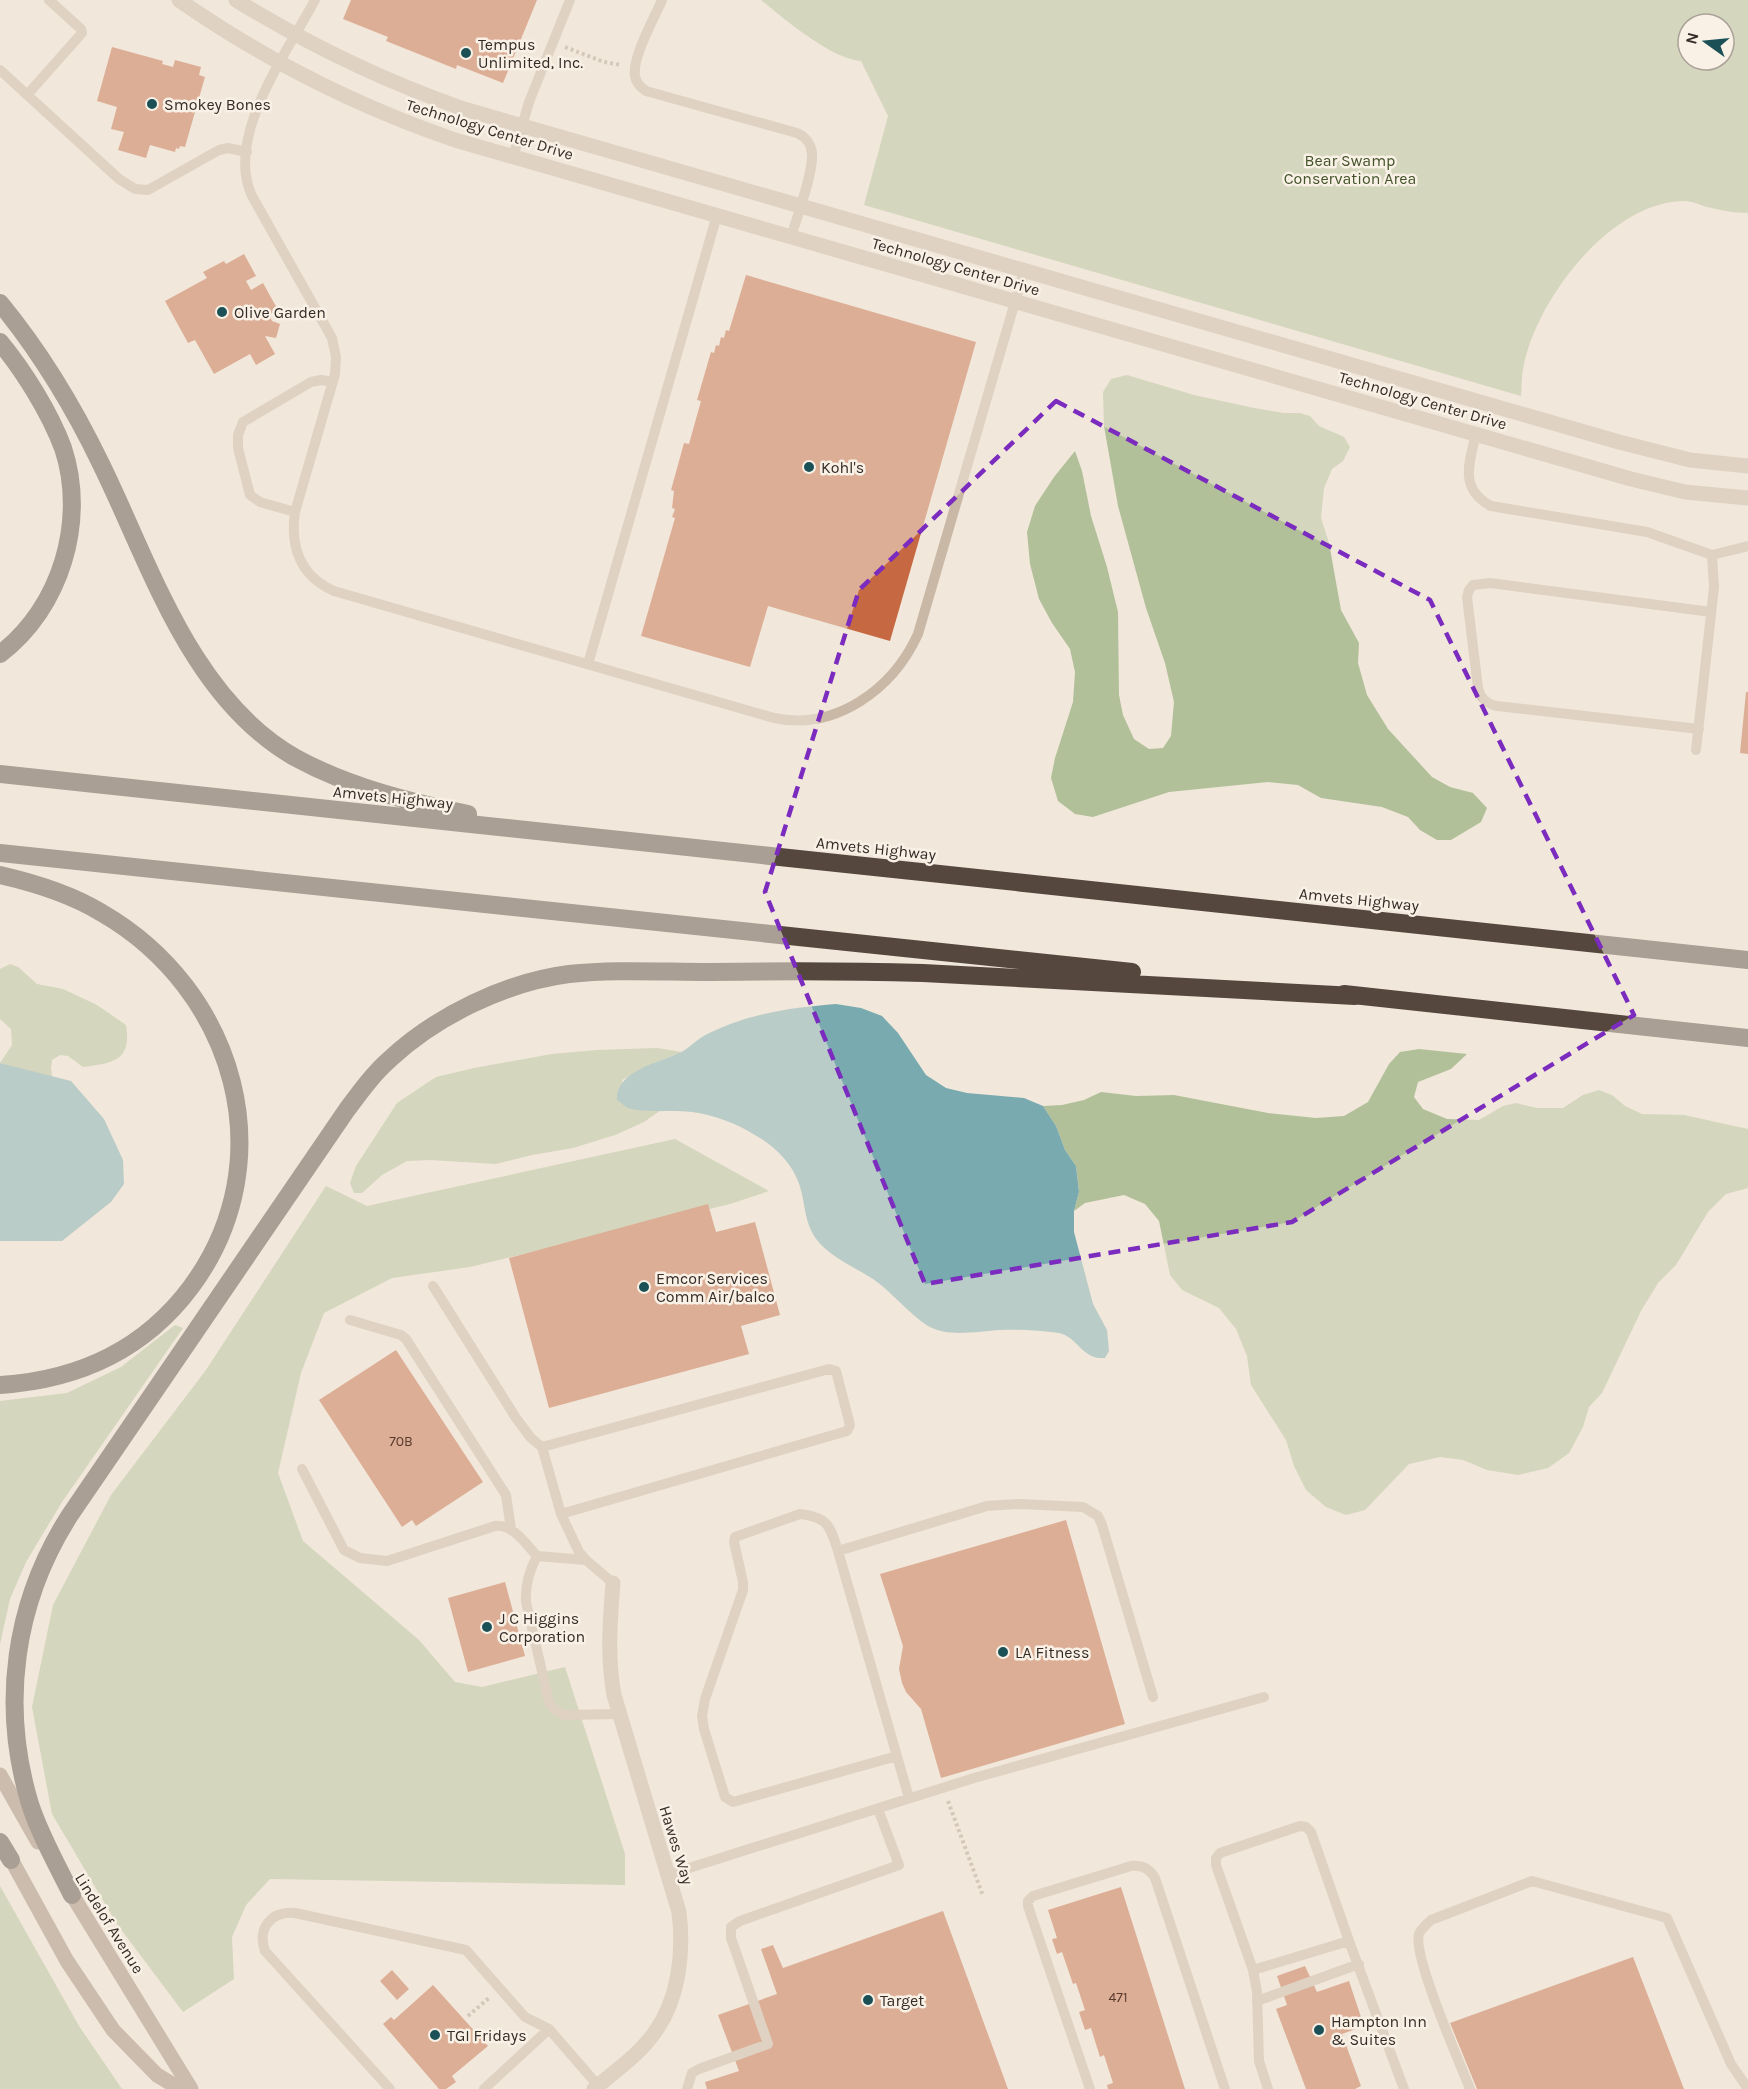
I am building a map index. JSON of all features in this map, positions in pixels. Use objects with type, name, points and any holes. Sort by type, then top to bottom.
[{"type":"highway","points":[[0,303],[49,368],[76,415],[189,648],[208,677],[255,727],[289,753],[323,771],[365,787],[476,815],[654,844]]},
{"type":"highway","points":[[0,342],[28,381],[63,448],[70,478],[72,508],[66,554],[49,595],[33,621],[13,644],[0,654]]},
{"type":"highway","name":"Amvets Highway","points":[[0,774],[1748,960]]},
{"type":"highway","points":[[0,852],[1748,1038]]},
{"type":"highway","points":[[0,875],[75,898],[103,913],[135,936],[167,965],[201,1009],[224,1054],[237,1101],[240,1148],[237,1181],[230,1212],[219,1241],[206,1266],[180,1302],[165,1317],[105,1360],[59,1377],[28,1384],[0,1385]]},
{"type":"highway","points":[[72,1894],[33,1812],[21,1770],[16,1734],[15,1684],[19,1639],[26,1608],[45,1559],[70,1515],[346,1111],[375,1074],[414,1039],[441,1020],[471,1005],[520,986],[570,974],[604,972],[854,971],[1355,996]]},
{"type":"highway","points":[[0,1840],[11,1860]]},
{"type":"main road","name":"Lindelof Avenue","points":[[0,1775],[34,1835],[191,2089]]},
{"type":"main road","points":[[11,1860],[68,1961],[113,2030],[156,2089]]},
{"type":"main road","points":[[113,2030],[157,2075],[180,2089]]},
{"type":"street","name":"Technology Center Drive","points":[[179,0],[279,63],[321,85],[382,113],[455,140],[1642,482],[1685,492],[1748,498]]},
{"type":"street","name":"Technology Center Drive","points":[[236,0],[295,35],[377,76],[464,109],[1658,453],[1690,460],[1748,466]]},
{"type":"street","name":"Hawes Way","points":[[598,2088],[645,2045],[656,2031],[671,2000],[678,1971],[681,1938],[679,1912],[619,1714],[609,1669],[613,1583]]},
{"type":"lane","points":[[27,95],[82,33],[81,29],[49,0]]},
{"type":"lane","points":[[315,0],[257,107],[246,164],[249,189],[332,338],[336,357],[333,382],[295,512],[294,541],[299,559],[324,587],[774,718],[794,721],[816,719],[841,712],[886,682],[912,648],[923,621],[1024,271]]},
{"type":"lane","points":[[513,157],[532,94],[570,0]]},
{"type":"lane","points":[[662,0],[636,61],[637,83],[646,91],[802,135],[810,144],[813,156],[791,237]]},
{"type":"lane","points":[[0,70],[122,182],[139,190],[152,188],[224,149],[247,152]]},
{"type":"lane","points":[[588,664],[717,216]]},
{"type":"lane","points":[[295,512],[260,502],[249,495],[238,448],[240,428],[248,417],[311,382],[321,380],[333,382]]},
{"type":"lane","points":[[1476,434],[1469,476],[1473,492],[1483,502],[1505,510],[1647,532],[1712,555],[1748,546]]},
{"type":"lane","points":[[1696,750],[1714,576],[1712,555]]},
{"type":"lane","points":[[1699,729],[1497,706],[1488,703],[1481,697],[1478,688],[1467,597],[1473,585],[1491,583],[1711,612]]},
{"type":"lane","points":[[433,1286],[516,1418],[531,1438],[542,1447],[561,1514],[571,1539],[586,1560],[613,1583]]},
{"type":"lane","points":[[350,1320],[401,1335],[406,1340],[506,1495],[511,1529]]},
{"type":"lane","points":[[542,1447],[829,1369],[836,1371],[850,1425],[847,1431],[561,1514]]},
{"type":"lane","points":[[302,1469],[344,1550],[360,1558],[387,1561],[503,1525],[511,1529],[537,1556],[586,1560]]},
{"type":"lane","points":[[838,1551],[987,1506],[1035,1504],[1083,1507],[1092,1511],[1098,1516],[1102,1525],[1153,1697]]},
{"type":"lane","points":[[897,1756],[733,1802],[725,1797],[704,1730],[702,1716],[705,1699],[743,1590],[735,1537],[800,1514],[820,1518],[828,1525],[838,1551],[897,1756],[909,1798]]},
{"type":"lane","points":[[537,1556],[529,1570],[525,1592],[549,1702],[564,1716],[619,1714]]},
{"type":"lane","points":[[668,1875],[974,1778],[1264,1697]]},
{"type":"lane","points":[[687,2089],[692,2073],[699,2068],[768,2044],[731,1938],[731,1927],[740,1921],[899,1865],[878,1809]]},
{"type":"lane","points":[[1268,2089],[1259,2061],[1257,2001],[1253,1970],[1216,1865],[1216,1858],[1220,1853],[1300,1826],[1306,1827],[1311,1832],[1404,2089]]},
{"type":"lane","points":[[1090,2089],[1028,1901],[1032,1896],[1131,1866],[1139,1866],[1151,1871],[1155,1878],[1225,2089]]},
{"type":"lane","points":[[1470,2089],[1418,1950],[1419,1933],[1431,1920],[1532,1881],[1667,1918],[1731,2064],[1748,2089]]},
{"type":"lane","points":[[390,2089],[265,1951],[262,1934],[270,1919],[278,1914],[295,1914],[466,1950],[525,2017],[549,2029],[598,2088]]},
{"type":"lane","points":[[1253,1970],[1349,1941]]},
{"type":"lane","points":[[1257,2001],[1359,1964]]},
{"type":"lane","points":[[484,2089],[549,2029]]},
{"type":"path","points":[[580,54],[604,62]]},
{"type":"path","points":[[948,1801],[983,1896]]},
{"type":"path","points":[[468,2016],[490,1997]]},
{"type":"highlighted area","points":[[1056,401],[1430,600],[1634,1015],[1292,1222],[925,1284],[765,892],[859,590]]},
{"type":"green space","name":"Bear Swamp Conservation Area","points":[[761,0],[1748,0],[1748,213],[1707,207],[1688,201],[1657,205],[1630,218],[1604,236],[1580,260],[1560,286],[1543,314],[1530,342],[1523,369],[1521,396],[864,205],[888,116],[861,61],[849,59],[822,46]]},
{"type":"green space","points":[[1127,375],[1194,395],[1254,408],[1300,413],[1310,416],[1319,426],[1344,437],[1350,447],[1343,461],[1332,469],[1324,488],[1321,518],[1329,543],[1341,610],[1359,643],[1358,663],[1367,695],[1388,729],[1432,777],[1450,787],[1473,793],[1487,808],[1481,822],[1451,840],[1437,840],[1420,830],[1408,817],[1382,807],[1321,798],[1298,785],[1268,782],[1169,792],[1093,817],[1075,814],[1058,801],[1051,778],[1073,702],[1075,672],[1070,649],[1039,599],[1030,564],[1027,532],[1035,506],[1075,451],[1118,612],[1119,695],[1123,715],[1134,739],[1149,749],[1163,748],[1171,736],[1174,702],[1165,663],[1146,608],[1118,506],[1104,426],[1103,392],[1111,379]]},
{"type":"green space","points":[[10,964],[18,967],[37,984],[63,989],[97,1005],[126,1025],[127,1037],[123,1053],[118,1058],[103,1064],[83,1067],[68,1056],[60,1055],[52,1060],[52,1077],[0,1063],[12,1045],[11,1029],[0,1019],[0,969]]},
{"type":"green space","points":[[657,1048],[682,1052],[656,1062],[622,1080],[629,1108],[661,1110],[644,1122],[615,1135],[573,1148],[496,1164],[407,1161],[382,1175],[362,1193],[354,1193],[350,1183],[356,1166],[397,1103],[436,1077],[552,1054]]},
{"type":"green space","points":[[1419,1049],[1467,1054],[1451,1069],[1418,1082],[1414,1097],[1423,1109],[1447,1119],[1479,1120],[1503,1106],[1516,1103],[1537,1108],[1563,1108],[1583,1095],[1599,1090],[1612,1095],[1625,1106],[1642,1114],[1684,1115],[1748,1129],[1748,1188],[1726,1194],[1708,1212],[1676,1265],[1658,1283],[1641,1311],[1602,1393],[1589,1407],[1583,1427],[1569,1453],[1548,1468],[1518,1475],[1487,1470],[1463,1460],[1440,1457],[1409,1464],[1365,1510],[1346,1515],[1326,1507],[1306,1490],[1294,1466],[1286,1440],[1251,1385],[1247,1356],[1236,1329],[1219,1308],[1182,1290],[1170,1275],[1159,1221],[1145,1204],[1124,1195],[1085,1203],[1074,1211],[1079,1192],[1076,1166],[1065,1150],[1056,1126],[1043,1106],[1084,1100],[1101,1092],[1136,1096],[1174,1095],[1268,1113],[1316,1118],[1344,1116],[1368,1102],[1389,1064],[1400,1052]]},
{"type":"green space","points":[[675,1139],[769,1191],[730,1204],[470,1267],[392,1278],[324,1313],[301,1373],[278,1473],[303,1541],[419,1640],[455,1682],[482,1687],[565,1667],[625,1854],[625,1885],[270,1879],[246,1905],[232,1937],[234,1979],[183,2012],[117,1924],[52,1814],[32,1707],[53,1605],[111,1495],[206,1370],[326,1186],[367,1206]]},
{"type":"green space","points":[[175,1325],[183,1328],[62,1502],[26,1562],[10,1599],[0,1644],[0,1401],[67,1393],[121,1367]]},
{"type":"green space","points":[[0,1886],[79,2026],[122,2089],[0,2089]]},
{"type":"water","points":[[836,1004],[861,1008],[882,1016],[898,1033],[926,1075],[946,1088],[967,1093],[1024,1098],[1043,1106],[1056,1126],[1065,1150],[1076,1166],[1079,1192],[1074,1211],[1074,1232],[1093,1304],[1107,1330],[1109,1351],[1105,1358],[1091,1356],[1071,1339],[1059,1333],[1037,1330],[1000,1330],[954,1333],[928,1326],[880,1284],[836,1257],[817,1240],[809,1226],[801,1189],[795,1174],[781,1155],[768,1144],[740,1127],[717,1117],[692,1112],[634,1110],[617,1100],[618,1090],[630,1075],[682,1052],[712,1032],[764,1014]]},
{"type":"water","points":[[0,1063],[71,1081],[104,1119],[123,1160],[124,1184],[111,1202],[62,1241],[0,1241]]},
{"type":"building","name":"Tempus Unlimited, Inc.","points":[[351,0],[537,0],[503,83],[457,65],[456,69],[386,41],[388,37],[343,19]]},
{"type":"building","name":"Smokey Bones","points":[[112,47],[163,61],[162,64],[173,67],[175,60],[201,67],[199,75],[205,77],[185,147],[176,148],[175,152],[150,145],[146,158],[118,150],[124,132],[111,129],[117,107],[97,101]]},
{"type":"building","name":"Olive Garden","points":[[244,254],[256,276],[246,281],[251,290],[263,283],[278,310],[269,315],[272,321],[280,324],[276,338],[265,336],[275,354],[256,365],[250,354],[214,374],[195,340],[188,343],[165,301],[207,278],[203,272],[224,261],[226,264]]},
{"type":"building","name":"Kohl's","points":[[746,275],[976,342],[890,641],[768,606],[750,667],[641,636],[675,518],[672,517],[675,509],[672,508],[674,491],[671,490],[684,443],[689,444],[701,401],[697,400],[711,352],[714,353],[716,345],[719,346],[726,330],[729,331]]},
{"type":"building","points":[[1746,692],[1748,692],[1748,754],[1740,753]]},
{"type":"building","name":"Emcor Services Comm Air/balco","points":[[708,1204],[716,1232],[755,1222],[780,1315],[741,1326],[749,1354],[549,1408],[509,1258]]},
{"type":"building","points":[[396,1350],[483,1482],[416,1526],[412,1520],[402,1527],[319,1400]]},
{"type":"building","name":"LA Fitness","points":[[1066,1520],[1125,1724],[941,1778],[921,1709],[906,1692],[902,1683],[899,1669],[903,1646],[880,1574]]},
{"type":"building","name":"J C Higgins Corporation","points":[[505,1582],[525,1656],[468,1672],[448,1598]]},
{"type":"building","points":[[1121,1887],[1185,2089],[1108,2089],[1107,2085],[1113,2083],[1104,2055],[1100,2057],[1091,2028],[1085,2030],[1079,2012],[1085,2010],[1076,1983],[1073,1984],[1062,1952],[1057,1954],[1052,1939],[1057,1938],[1048,1910]]},
{"type":"building","name":"Target","points":[[943,1911],[1008,2089],[707,2089],[705,2082],[739,2071],[718,2015],[777,1994],[761,1949],[773,1945],[783,1968]]},
{"type":"building","points":[[1633,1957],[1684,2089],[1477,2089],[1450,2023]]},
{"type":"building","name":"Hampton Inn & Suites","points":[[1305,1966],[1317,1992],[1349,1981],[1364,2026],[1342,2034],[1361,2086],[1355,2089],[1306,2089],[1276,2009],[1287,2005],[1277,1976]]},
{"type":"building","points":[[392,1970],[409,1989],[397,2000],[380,1981]]},
{"type":"building","name":"TGI Fridays","points":[[433,1985],[488,2046],[452,2076],[456,2082],[446,2089],[439,2089],[383,2024],[391,2017],[394,2020]]},
{"type":"place","name":"Tempus Unlimited, Inc.","points":[[466,53]]},
{"type":"place","name":"Smokey Bones","points":[[152,104]]},
{"type":"place","name":"Olive Garden","points":[[222,312]]},
{"type":"place","name":"Kohl's","points":[[809,467]]},
{"type":"place","name":"Emcor Services Comm Air/balco","points":[[644,1287]]},
{"type":"place","name":"J C Higgins Corporation","points":[[487,1627]]},
{"type":"place","name":"LA Fitness","points":[[1003,1652]]},
{"type":"place","name":"Target","points":[[868,2000]]},
{"type":"place","name":"Hampton Inn & Suites","points":[[1319,2030]]},
{"type":"place","name":"TGI Fridays","points":[[435,2035]]}]
